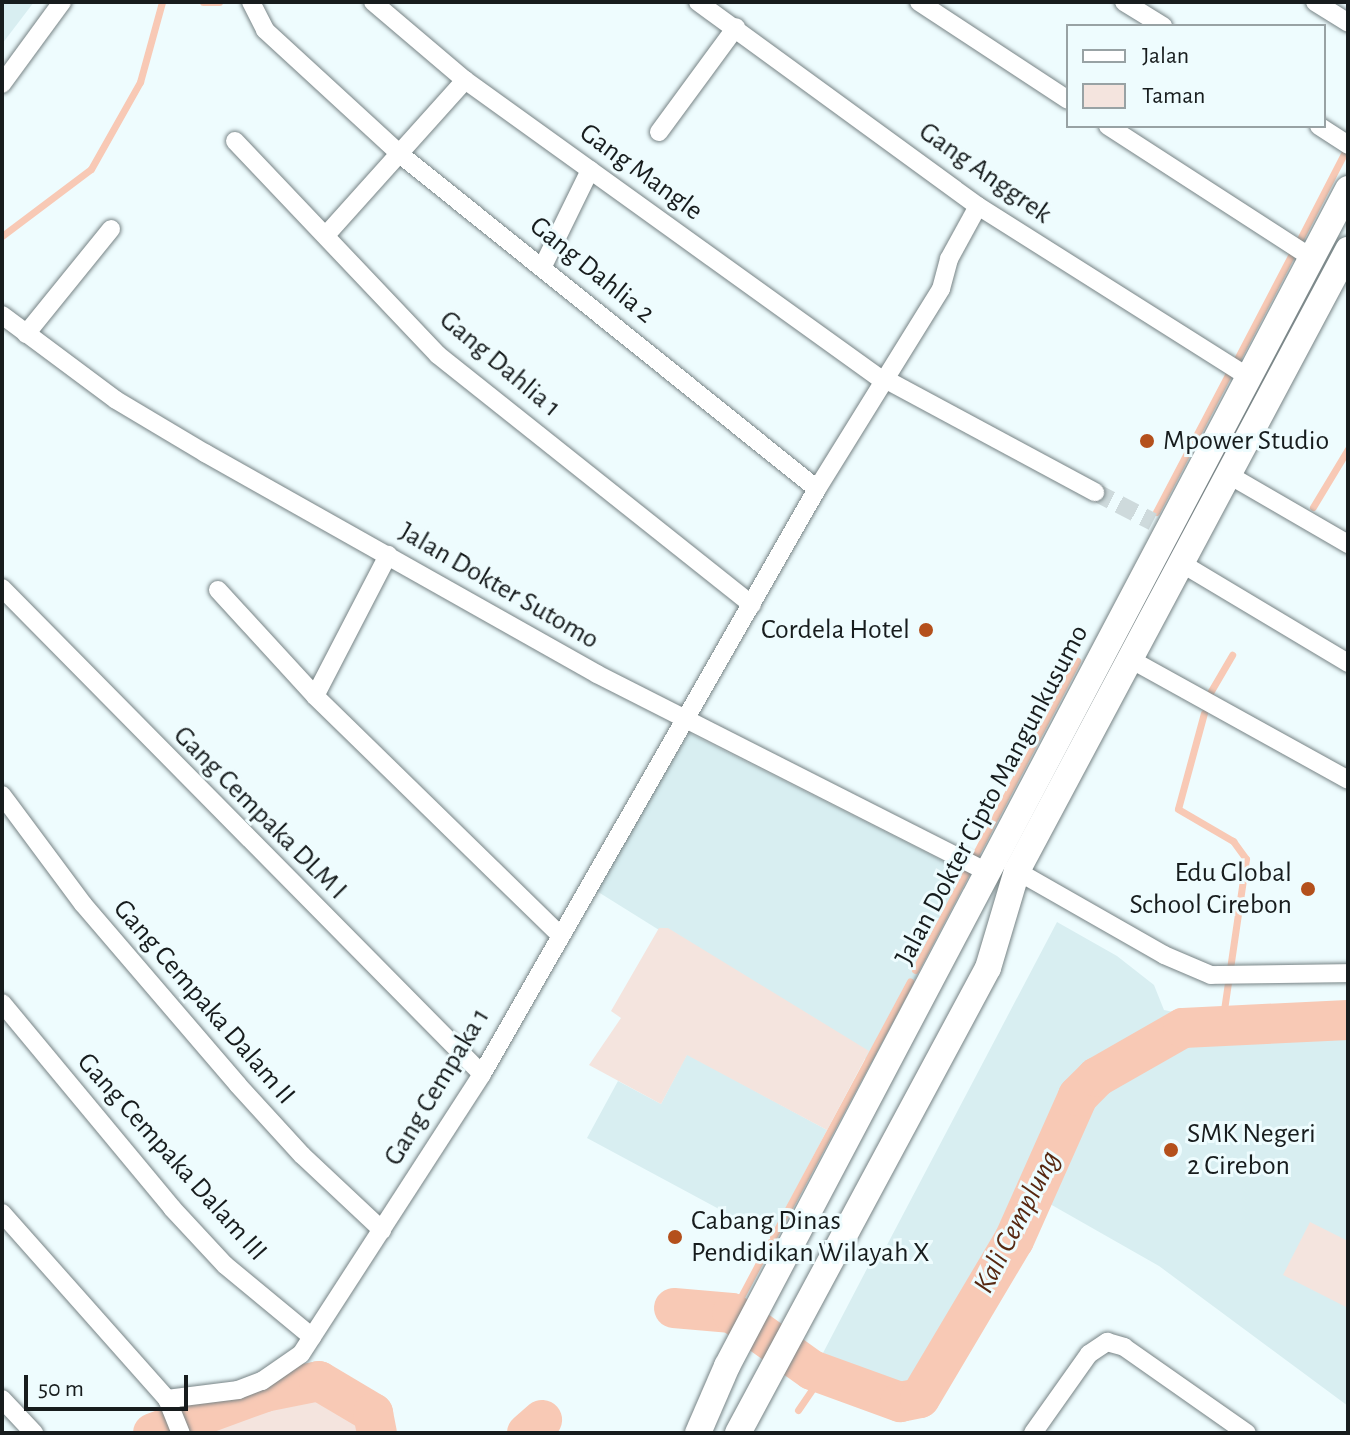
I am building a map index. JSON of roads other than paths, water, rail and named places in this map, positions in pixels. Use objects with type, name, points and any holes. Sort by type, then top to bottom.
[{"type":"main road","name":"Jalan Dokter Cipto Mangunkusumo","points":[[698,1433],[750,1322],[987,872],[1160,526],[1232,408],[1348,189]]},
{"type":"main road","name":"Jalan Dokter Cipto Mangunkusumo","points":[[738,1433],[988,968],[1017,871],[1348,250]]},
{"type":"main road","points":[[1232,408],[1257,421]]},
{"type":"street","points":[[2,84],[62,2]]},
{"type":"street","name":"Gang Mangle","points":[[373,2],[465,80],[882,379],[1095,492]]},
{"type":"street","name":"Gang Anggrek","points":[[698,2],[978,206],[1249,377]]},
{"type":"street","points":[[919,2],[1066,99]]},
{"type":"street","points":[[1124,2],[1160,24]]},
{"type":"street","points":[[1315,2],[1348,23]]},
{"type":"street","name":"Gang Dahlia 2","points":[[252,9],[296,62],[401,155],[817,489]]},
{"type":"street","points":[[659,132],[736,27]]},
{"type":"street","points":[[327,234],[465,80]]},
{"type":"street","points":[[1111,128],[1312,258]]},
{"type":"street","points":[[1322,128],[1348,145]]},
{"type":"street","name":"Gang Dahlia 1","points":[[235,141],[327,234],[438,355],[752,605]]},
{"type":"street","points":[[543,266],[590,170]]},
{"type":"street","points":[[817,489],[882,379],[941,289],[949,259],[978,206]]},
{"type":"street","points":[[26,334],[111,229]]},
{"type":"street","name":"Jalan Dokter Sutomo","points":[[4,322],[26,334],[116,400],[388,555],[685,719],[987,872]]},
{"type":"street","points":[[1229,475],[1348,544]]},
{"type":"street","name":"Gang Cempaka 1","points":[[170,1405],[262,1381],[301,1354],[482,1074],[559,934],[817,489]]},
{"type":"street","points":[[315,696],[388,555]]},
{"type":"street","points":[[1181,563],[1348,663]]},
{"type":"street","name":"Gang Cempaka DLM I","points":[[2,588],[482,1074]]},
{"type":"street","points":[[218,590],[315,696],[559,934]]},
{"type":"street","points":[[1130,659],[1348,780]]},
{"type":"street","name":"Gang Cempaka Dalam II","points":[[2,795],[83,904],[238,1085],[302,1155],[382,1230]]},
{"type":"street","points":[[1017,871],[1164,955],[1211,975],[1348,973]]},
{"type":"street","name":"Gang Cempaka Dalam III","points":[[2,1003],[172,1208],[225,1265],[312,1337]]},
{"type":"street","points":[[2,1213],[170,1405],[181,1433]]},
{"type":"street","points":[[1033,1433],[1089,1354],[1107,1342],[1124,1347],[1247,1433]]},
{"type":"street","points":[[2,1399],[34,1433]]},
{"type":"waterway","points":[[2,236],[91,169],[140,82],[162,2]]},
{"type":"waterway","points":[[203,2],[219,2]]},
{"type":"waterway","points":[[1300,239],[1345,152]]},
{"type":"waterway","points":[[1237,359],[1293,252]]},
{"type":"waterway","points":[[1156,512],[1230,371]]},
{"type":"waterway","points":[[1313,507],[1348,449]]},
{"type":"waterway","points":[[1211,691],[1232,655]]},
{"type":"waterway","points":[[973,859],[1077,661]]},
{"type":"waterway","name":"Kali Cemplung","points":[[1204,713],[1178,809],[1233,841],[1246,859],[1222,1024]]},
{"type":"waterway","points":[[915,970],[968,869]]},
{"type":"waterway","points":[[773,1237],[910,981]]},
{"type":"waterway","name":"Kali Cemplung","points":[[674,1308],[732,1313],[812,1370],[900,1402],[920,1398],[1014,1240],[1078,1096],[1097,1077],[1183,1028],[1348,1020]]},
{"type":"waterway","points":[[725,1327],[770,1242]]},
{"type":"waterway","name":"Kali Cemplung","points":[[798,1410],[822,1375]]},
{"type":"waterway","name":"Kali Cemplung","points":[[153,1433],[265,1392],[319,1381],[373,1413],[377,1433]]},
{"type":"waterway","name":"Kali Cemplung","points":[[527,1433],[542,1420]]},
{"type":"tunnel","points":[[1095,492],[1153,522]]},
{"type":"place","name":"Mpower Studio","points":[[1147,441]]},
{"type":"place","name":"Cordela Hotel","points":[[926,630]]},
{"type":"place","name":"Edu Global School Cirebon","points":[[1308,889]]},
{"type":"place","name":"SMK Negeri 2 Cirebon","points":[[1171,1150]]},
{"type":"place","name":"Cabang Dinas Pendidikan Wilayah X","points":[[675,1237]]}]
